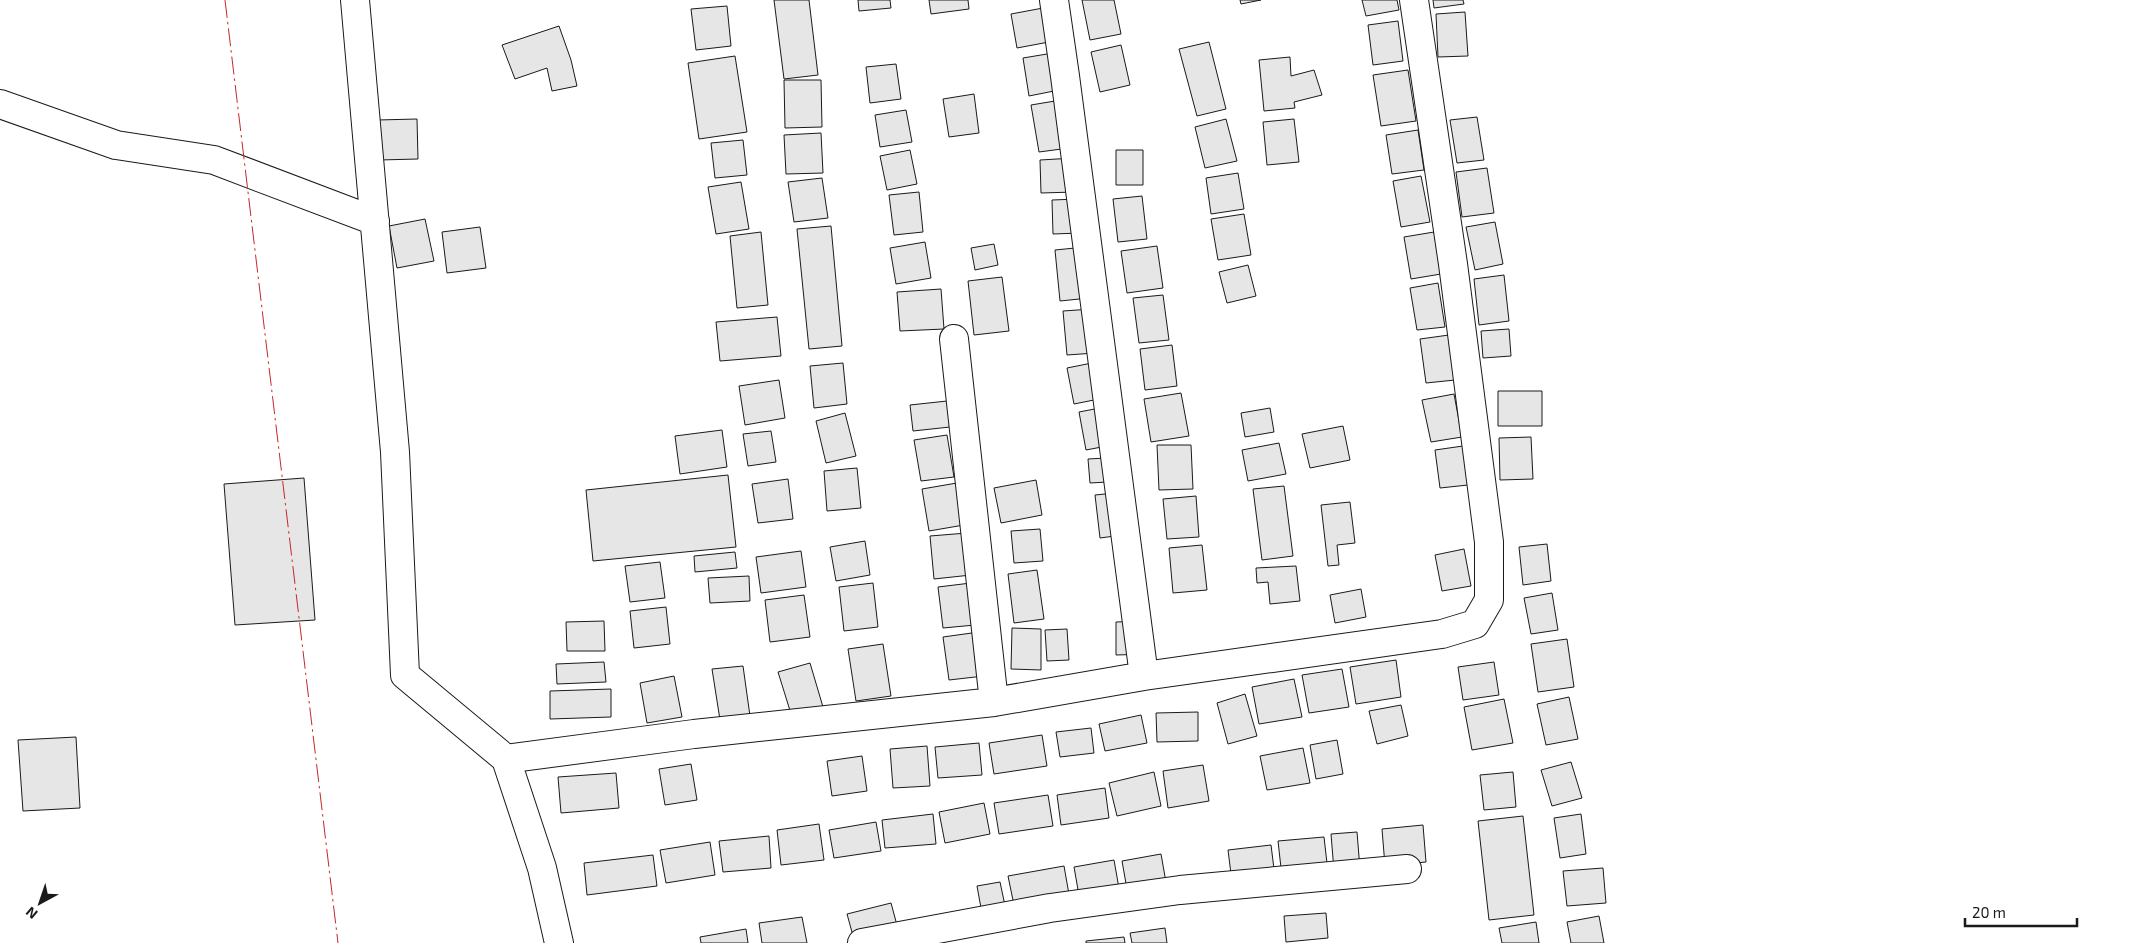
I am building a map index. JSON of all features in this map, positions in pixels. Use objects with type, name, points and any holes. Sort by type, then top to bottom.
[{"type":"street","points":[[355,0],[395,452],[405,675],[506,759],[542,868],[559,943]]},
{"type":"street","points":[[1054,0],[1144,676]]},
{"type":"street","points":[[506,759],[694,734],[994,702],[1144,676],[1442,634],[1475,624],[1488,600],[1489,542],[1453,264],[1414,0]]},
{"type":"street","points":[[0,104],[116,145],[214,160],[375,221]]},
{"type":"street","points":[[954,339],[994,702]]},
{"type":"street","points":[[862,943],[1050,908],[1180,890],[1407,869]]},
{"type":"building","points":[[774,0],[809,0],[818,75],[784,79]]},
{"type":"building","points":[[858,0],[890,0],[891,8],[859,11]]},
{"type":"building","points":[[929,0],[968,0],[969,9],[931,14]]},
{"type":"building","points":[[1082,0],[1114,0],[1121,34],[1090,40]]},
{"type":"building","points":[[1240,0],[1261,0],[1241,4]]},
{"type":"building","points":[[1362,0],[1397,0],[1399,10],[1366,16]]},
{"type":"building","points":[[1433,0],[1463,0],[1464,4],[1434,8]]},
{"type":"building","points":[[727,6],[731,46],[696,50],[691,9]]},
{"type":"building","points":[[1043,8],[1049,42],[1017,48],[1011,14]]},
{"type":"building","points":[[1465,12],[1468,56],[1438,57],[1436,14]]},
{"type":"building","points":[[1398,21],[1403,61],[1373,65],[1368,25]]},
{"type":"building","points":[[559,26],[571,60],[577,86],[552,91],[547,68],[515,79],[502,45]]},
{"type":"building","points":[[1209,42],[1226,109],[1197,116],[1179,49]]},
{"type":"building","points":[[1121,45],[1130,85],[1100,92],[1091,52]]},
{"type":"building","points":[[1053,53],[1059,90],[1029,96],[1023,58]]},
{"type":"building","points":[[735,56],[747,132],[699,139],[688,63]]},
{"type":"building","points":[[1290,57],[1291,76],[1314,70],[1322,95],[1294,102],[1295,108],[1264,111],[1259,60]]},
{"type":"building","points":[[896,64],[901,99],[870,103],[866,67]]},
{"type":"building","points":[[1408,70],[1416,121],[1381,126],[1373,75]]},
{"type":"building","points":[[784,80],[821,80],[822,127],[785,128]]},
{"type":"building","points":[[974,94],[979,133],[949,137],[943,99]]},
{"type":"building","points":[[1061,100],[1069,148],[1039,152],[1031,105]]},
{"type":"building","points":[[906,110],[912,142],[880,147],[875,115]]},
{"type":"building","points":[[1477,117],[1484,160],[1457,163],[1450,120]]},
{"type":"building","points":[[417,119],[418,159],[379,160],[377,120]]},
{"type":"building","points":[[1226,119],[1237,161],[1205,168],[1195,127]]},
{"type":"building","points":[[1294,119],[1299,162],[1267,165],[1263,122]]},
{"type":"building","points":[[1418,130],[1424,170],[1392,174],[1386,135]]},
{"type":"building","points":[[821,133],[823,173],[786,174],[784,135]]},
{"type":"building","points":[[743,140],[747,175],[715,178],[711,143]]},
{"type":"building","points":[[910,150],[917,184],[887,190],[880,156]]},
{"type":"building","points":[[1116,150],[1143,150],[1143,185],[1116,185]]},
{"type":"building","points":[[1074,158],[1075,192],[1041,193],[1040,160]]},
{"type":"building","points":[[1487,168],[1494,213],[1462,217],[1456,172]]},
{"type":"building","points":[[1238,173],[1244,209],[1211,214],[1206,178]]},
{"type":"building","points":[[1421,176],[1430,222],[1401,227],[1393,181]]},
{"type":"building","points":[[822,178],[828,218],[794,222],[788,182]]},
{"type":"building","points":[[741,182],[749,229],[716,234],[708,187]]},
{"type":"building","points":[[919,192],[923,232],[894,235],[889,195]]},
{"type":"building","points":[[1142,196],[1147,239],[1118,242],[1113,199]]},
{"type":"building","points":[[1078,199],[1080,233],[1053,234],[1052,200]]},
{"type":"building","points":[[1244,214],[1251,255],[1218,260],[1211,219]]},
{"type":"building","points":[[425,219],[434,261],[397,268],[389,226]]},
{"type":"building","points":[[1495,222],[1503,264],[1475,270],[1466,227]]},
{"type":"building","points":[[831,226],[842,346],[809,349],[797,229]]},
{"type":"building","points":[[480,227],[486,268],[447,273],[442,232]]},
{"type":"building","points":[[761,232],[768,305],[737,308],[730,236]]},
{"type":"building","points":[[1434,232],[1441,274],[1411,279],[1404,237]]},
{"type":"building","points":[[925,242],[931,278],[896,284],[890,248]]},
{"type":"building","points":[[994,244],[998,265],[975,270],[971,248]]},
{"type":"building","points":[[1157,246],[1163,288],[1127,293],[1121,251]]},
{"type":"building","points":[[1085,247],[1089,298],[1060,301],[1055,250]]},
{"type":"building","points":[[1248,265],[1256,296],[1227,303],[1219,272]]},
{"type":"building","points":[[1504,275],[1509,321],[1479,325],[1474,279]]},
{"type":"building","points":[[1002,277],[1009,331],[974,335],[968,281]]},
{"type":"building","points":[[1438,283],[1445,327],[1417,330],[1410,288]]},
{"type":"building","points":[[941,289],[944,329],[900,331],[897,292]]},
{"type":"building","points":[[1163,295],[1169,340],[1139,343],[1133,298]]},
{"type":"building","points":[[1092,309],[1095,353],[1067,355],[1063,311]]},
{"type":"building","points":[[777,317],[781,356],[720,361],[716,322]]},
{"type":"building","points":[[1509,329],[1511,356],[1483,358],[1481,331]]},
{"type":"building","points":[[1449,335],[1455,380],[1426,383],[1420,339]]},
{"type":"building","points":[[1172,345],[1177,386],[1145,390],[1140,349]]},
{"type":"building","points":[[1097,362],[1104,398],[1074,404],[1067,368]]},
{"type":"building","points":[[843,363],[847,404],[814,408],[810,366]]},
{"type":"building","points":[[779,380],[785,418],[745,425],[739,386]]},
{"type":"building","points":[[1498,391],[1542,391],[1542,426],[1498,426]]},
{"type":"building","points":[[1181,393],[1189,436],[1151,442],[1144,399]]},
{"type":"building","points":[[1454,394],[1462,437],[1431,442],[1422,400]]},
{"type":"building","points":[[947,401],[950,427],[913,431],[910,405]]},
{"type":"building","points":[[1105,407],[1112,445],[1086,450],[1079,412]]},
{"type":"building","points":[[1270,408],[1274,432],[1245,437],[1241,413]]},
{"type":"building","points":[[845,413],[856,456],[826,463],[816,421]]},
{"type":"building","points":[[1343,426],[1350,460],[1310,468],[1302,434]]},
{"type":"building","points":[[722,430],[727,467],[680,474],[675,436]]},
{"type":"building","points":[[771,431],[776,462],[748,466],[743,434]]},
{"type":"building","points":[[947,435],[954,477],[921,481],[914,440]]},
{"type":"building","points":[[1531,437],[1533,479],[1500,480],[1499,438]]},
{"type":"building","points":[[1279,443],[1286,474],[1248,481],[1242,450]]},
{"type":"building","points":[[1157,445],[1191,445],[1193,489],[1159,490]]},
{"type":"building","points":[[1463,446],[1468,485],[1440,488],[1435,450]]},
{"type":"building","points":[[1124,457],[1125,481],[1090,483],[1088,459]]},
{"type":"building","points":[[857,468],[861,508],[827,511],[824,471]]},
{"type":"building","points":[[728,475],[736,547],[593,561],[586,490]]},
{"type":"building","points":[[304,478],[315,620],[235,625],[224,484]]},
{"type":"building","points":[[788,479],[793,519],[758,523],[752,484]]},
{"type":"building","points":[[1036,480],[1042,515],[1001,523],[994,488]]},
{"type":"building","points":[[957,483],[964,525],[929,531],[922,489]]},
{"type":"building","points":[[1284,486],[1293,556],[1262,560],[1253,489]]},
{"type":"building","points":[[1125,492],[1130,534],[1100,538],[1095,495]]},
{"type":"building","points":[[1196,496],[1199,537],[1167,539],[1163,499]]},
{"type":"building","points":[[1350,502],[1355,543],[1337,545],[1339,565],[1328,566],[1321,505]]},
{"type":"building","points":[[1040,529],[1043,561],[1014,563],[1011,531]]},
{"type":"building","points":[[967,533],[971,575],[934,579],[930,536]]},
{"type":"building","points":[[865,541],[870,575],[836,581],[830,547]]},
{"type":"building","points":[[1547,544],[1551,581],[1523,585],[1519,547]]},
{"type":"building","points":[[1202,545],[1207,590],[1173,593],[1169,548]]},
{"type":"building","points":[[1464,549],[1471,586],[1442,591],[1435,555]]},
{"type":"building","points":[[801,551],[806,587],[761,593],[756,557]]},
{"type":"building","points":[[735,552],[737,568],[695,572],[694,556]]},
{"type":"building","points":[[660,562],[665,598],[630,602],[625,566]]},
{"type":"building","points":[[1296,566],[1300,601],[1270,604],[1268,582],[1257,583],[1256,568]]},
{"type":"building","points":[[1037,570],[1044,619],[1014,623],[1008,574]]},
{"type":"building","points":[[749,576],[750,601],[710,603],[708,578]]},
{"type":"building","points":[[873,583],[878,627],[844,631],[839,587]]},
{"type":"building","points":[[971,583],[975,625],[943,628],[938,587]]},
{"type":"building","points":[[1361,589],[1366,617],[1335,623],[1330,595]]},
{"type":"building","points":[[1552,593],[1558,630],[1531,634],[1524,598]]},
{"type":"building","points":[[804,595],[810,637],[770,642],[765,600]]},
{"type":"building","points":[[666,607],[670,644],[634,648],[630,611]]},
{"type":"building","points":[[604,621],[605,651],[567,651],[566,622]]},
{"type":"building","points":[[1147,621],[1149,654],[1116,655],[1116,622]]},
{"type":"building","points":[[1012,628],[1041,629],[1041,670],[1011,669]]},
{"type":"building","points":[[1067,629],[1069,660],[1047,661],[1045,630]]},
{"type":"building","points":[[979,632],[984,676],[949,680],[943,637]]},
{"type":"building","points":[[1567,639],[1574,687],[1538,692],[1531,644]]},
{"type":"building","points":[[883,644],[891,696],[856,701],[848,649]]},
{"type":"building","points":[[1396,660],[1401,697],[1356,704],[1350,667]]},
{"type":"building","points":[[604,662],[606,682],[557,684],[556,664]]},
{"type":"building","points":[[1494,662],[1499,695],[1463,700],[1458,667]]},
{"type":"building","points":[[810,663],[823,707],[792,717],[778,672]]},
{"type":"building","points":[[743,666],[750,716],[720,720],[712,669]]},
{"type":"building","points":[[1342,669],[1349,707],[1309,713],[1302,675]]},
{"type":"building","points":[[674,676],[682,717],[647,723],[640,683]]},
{"type":"building","points":[[1294,679],[1302,717],[1259,724],[1252,687]]},
{"type":"building","points":[[611,689],[611,717],[550,719],[550,691]]},
{"type":"building","points":[[1245,694],[1257,736],[1228,744],[1217,703]]},
{"type":"building","points":[[1569,697],[1578,739],[1546,745],[1537,704]]},
{"type":"building","points":[[1504,699],[1513,743],[1472,750],[1464,707]]},
{"type":"building","points":[[1401,705],[1408,736],[1377,744],[1369,711]]},
{"type":"building","points":[[1198,712],[1198,741],[1157,742],[1156,713]]},
{"type":"building","points":[[1141,715],[1147,743],[1105,751],[1099,724]]},
{"type":"building","points":[[1091,728],[1094,753],[1060,757],[1056,732]]},
{"type":"building","points":[[1042,735],[1047,766],[994,774],[989,743]]},
{"type":"building","points":[[76,737],[80,808],[23,811],[18,740]]},
{"type":"building","points":[[1337,740],[1343,774],[1316,779],[1310,745]]},
{"type":"building","points":[[979,743],[982,775],[938,778],[935,747]]},
{"type":"building","points":[[927,746],[930,786],[893,788],[890,749]]},
{"type":"building","points":[[1303,748],[1310,783],[1267,790],[1260,756]]},
{"type":"building","points":[[862,756],[867,791],[832,796],[827,761]]},
{"type":"building","points":[[1571,762],[1582,798],[1552,806],[1541,770]]},
{"type":"building","points":[[691,764],[697,800],[665,805],[659,769]]},
{"type":"building","points":[[1203,765],[1209,801],[1168,808],[1163,771]]},
{"type":"building","points":[[1154,772],[1161,806],[1117,816],[1109,783]]},
{"type":"building","points":[[1513,772],[1516,807],[1484,810],[1480,775]]},
{"type":"building","points":[[616,773],[619,808],[561,813],[558,777]]},
{"type":"building","points":[[1105,788],[1109,818],[1061,825],[1057,795]]},
{"type":"building","points":[[1048,795],[1053,826],[999,834],[994,803]]},
{"type":"building","points":[[984,803],[990,834],[945,843],[939,812]]},
{"type":"building","points":[[933,814],[936,844],[885,848],[882,820]]},
{"type":"building","points":[[1581,814],[1586,854],[1560,858],[1554,818]]},
{"type":"building","points":[[1523,816],[1534,915],[1489,920],[1478,821]]},
{"type":"building","points":[[876,822],[881,851],[834,858],[829,830]]},
{"type":"building","points":[[819,824],[824,860],[781,865],[777,830]]},
{"type":"building","points":[[1423,825],[1426,862],[1385,866],[1382,829]]},
{"type":"building","points":[[1357,832],[1360,869],[1334,871],[1331,834]]},
{"type":"building","points":[[769,836],[771,868],[723,872],[719,841]]},
{"type":"building","points":[[1324,837],[1328,872],[1282,877],[1278,841]]},
{"type":"building","points":[[710,842],[715,875],[666,883],[660,850]]},
{"type":"building","points":[[1271,845],[1275,877],[1232,882],[1228,850]]},
{"type":"building","points":[[1161,854],[1167,888],[1128,895],[1122,861]]},
{"type":"building","points":[[653,855],[657,886],[587,895],[584,863]]},
{"type":"building","points":[[1114,860],[1120,894],[1080,901],[1074,867]]},
{"type":"building","points":[[1064,866],[1070,900],[1015,910],[1008,876]]},
{"type":"building","points":[[1603,868],[1606,903],[1567,906],[1563,871]]},
{"type":"building","points":[[1000,882],[1007,915],[983,919],[977,886]]},
{"type":"building","points":[[891,903],[901,940],[855,943],[847,914]]},
{"type":"building","points":[[1326,913],[1328,938],[1286,942],[1284,916]]},
{"type":"building","points":[[1599,916],[1604,943],[1571,943],[1567,922]]},
{"type":"building","points":[[802,917],[807,943],[762,943],[759,923]]},
{"type":"building","points":[[1536,922],[1539,943],[1502,943],[1499,928]]},
{"type":"building","points":[[1165,928],[1167,943],[1132,943],[1130,933]]},
{"type":"building","points":[[746,929],[748,943],[701,943],[700,937]]},
{"type":"building","points":[[1124,937],[1125,943],[1086,943],[1086,941]]},
{"type":"power","points":[[225,0],[338,943]]}]
